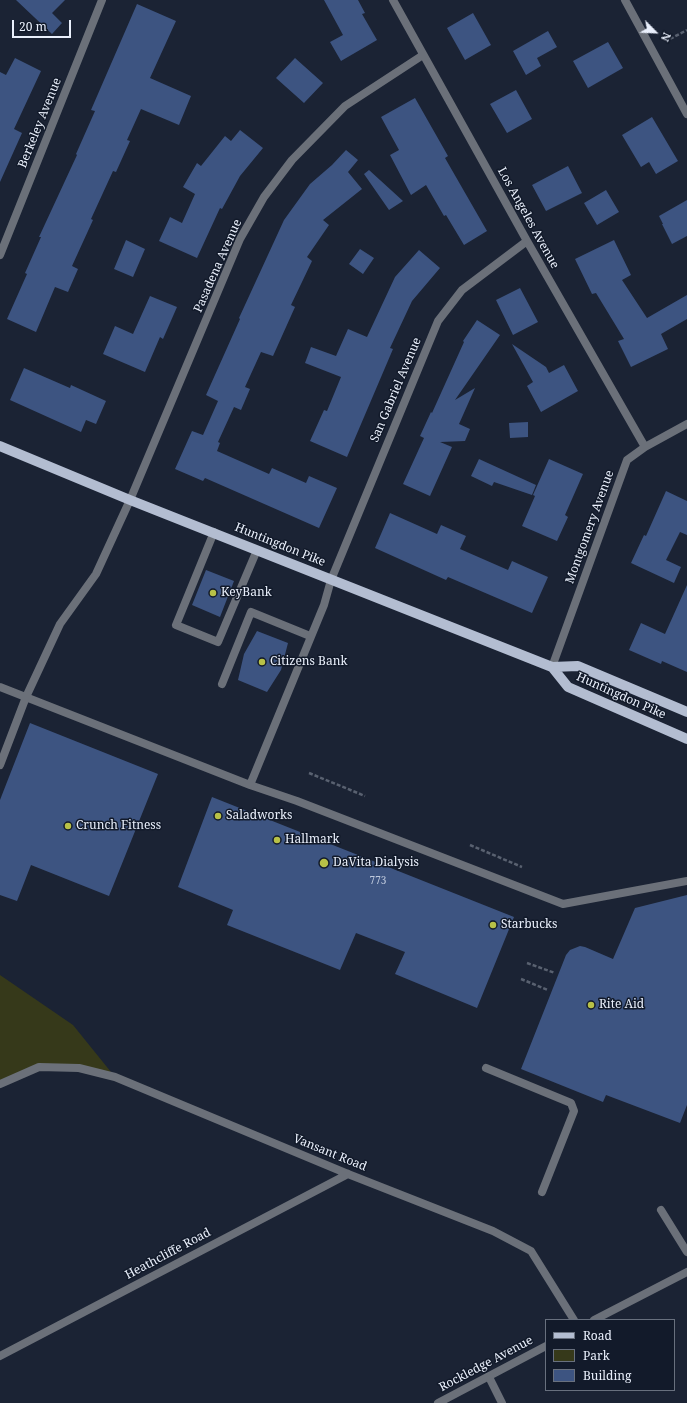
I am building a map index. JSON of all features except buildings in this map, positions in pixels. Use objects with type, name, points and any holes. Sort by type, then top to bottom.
[{"type":"main road","name":"Huntingdon Pike","points":[[0,446],[130,500],[214,532],[552,668],[578,666],[687,712]]},
{"type":"main road","name":"Huntingdon Pike","points":[[552,668],[568,687],[687,739]]},
{"type":"street","name":"Berkeley Avenue","points":[[0,255],[102,0]]},
{"type":"street","name":"Los Angeles Avenue","points":[[393,0],[527,241],[645,447]]},
{"type":"street","points":[[625,0],[687,114]]},
{"type":"street","name":"Pasadena Avenue","points":[[0,765],[26,697],[60,624],[96,574],[130,500],[240,240],[264,198],[292,160],[345,106],[424,55]]},
{"type":"street","name":"San Gabriel Avenue","points":[[250,785],[324,605],[331,580],[438,321],[462,290],[527,241]]},
{"type":"street","name":"Montgomery Avenue","points":[[552,668],[627,460],[645,447],[687,424]]},
{"type":"street","points":[[214,532],[176,625],[218,642],[257,550]]},
{"type":"street","points":[[222,684],[251,612],[310,636]]},
{"type":"street","points":[[0,687],[250,785],[297,801],[563,904],[687,881]]},
{"type":"street","name":"Vansant Road","points":[[0,1084],[39,1067],[79,1068],[115,1077],[348,1174],[493,1231],[531,1251],[573,1319]]},
{"type":"street","points":[[486,1068],[571,1103],[574,1111],[542,1192]]},
{"type":"street","name":"Heathcliffe Road","points":[[0,1356],[348,1174]]},
{"type":"street","points":[[661,1210],[687,1252]]},
{"type":"street","points":[[596,1319],[687,1272]]},
{"type":"street","name":"Rockledge Avenue","points":[[438,1403],[545,1347]]},
{"type":"street","points":[[489,1377],[502,1403]]},
{"type":"path","points":[[670,40],[687,30]]},
{"type":"path","points":[[309,773],[365,796]]},
{"type":"path","points":[[470,845],[522,867]]},
{"type":"path","points":[[527,963],[555,973]]},
{"type":"path","points":[[521,979],[548,990]]},
{"type":"green space","points":[[0,975],[73,1025],[115,1077],[79,1068],[39,1067],[0,1084]]},
{"type":"place","name":"KeyBank","points":[[213,593]]},
{"type":"place","name":"Citizens Bank","points":[[262,662]]},
{"type":"place","name":"Saladworks","points":[[218,816]]},
{"type":"place","name":"Crunch Fitness","points":[[68,826]]},
{"type":"place","name":"Hallmark","points":[[277,840]]},
{"type":"place","name":"DaVita Dialysis","points":[[324,863]]},
{"type":"place","name":"Starbucks","points":[[493,925]]},
{"type":"place","name":"Rite Aid","points":[[591,1005]]}]
